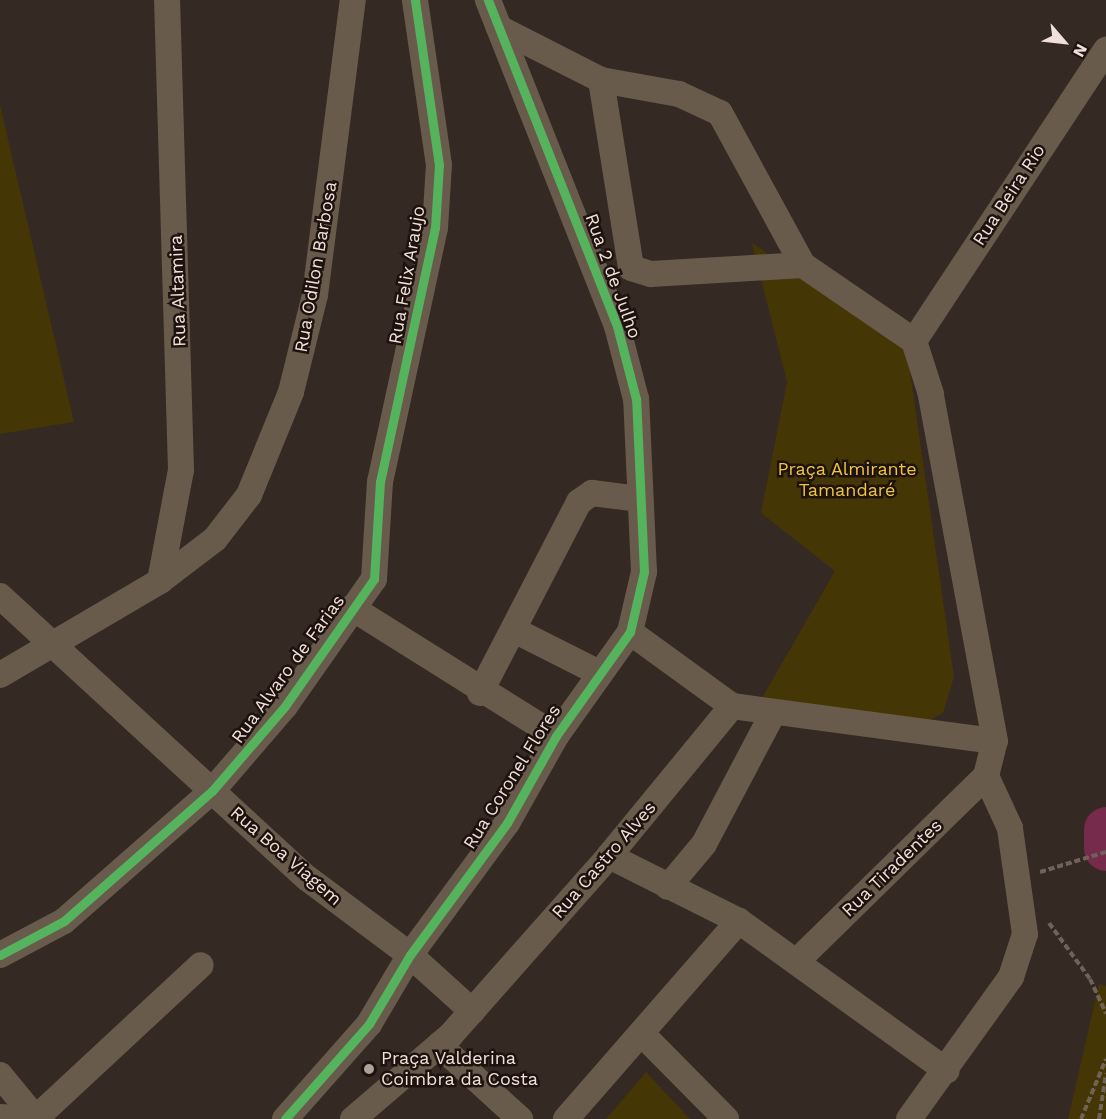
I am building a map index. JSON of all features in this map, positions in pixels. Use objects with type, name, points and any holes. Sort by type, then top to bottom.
[{"type":"street","name":"Rua Altamira","points":[[160,580],[181,470],[167,0]]},
{"type":"street","name":"Rua Odilon Barbosa","points":[[0,675],[55,646],[160,580],[215,539],[249,495],[291,392],[315,295],[353,0]]},
{"type":"street","name":"Rua Felix Araujo","points":[[380,482],[435,228],[439,165],[415,0]]},
{"type":"street","name":"Rua 2 de Julho","points":[[488,0],[617,326],[636,399],[644,573],[630,632],[599,674]]},
{"type":"street","points":[[499,28],[601,80],[622,88],[679,94],[720,113],[803,265],[914,341],[931,394],[995,741],[986,776],[1010,828],[1019,876],[1025,934],[1011,977],[948,1071],[909,1119]]},
{"type":"street","name":"Rua Beira Rio","points":[[914,341],[1106,50]]},
{"type":"street","points":[[601,80],[631,268],[651,274],[803,265]]},
{"type":"street","name":"Rua Alvaro de Farias","points":[[6,954],[64,921],[212,791],[285,706],[351,608],[374,579],[380,482]]},
{"type":"street","points":[[480,693],[516,631],[579,502],[592,493],[639,499]]},
{"type":"street","name":"Rua Boa Viagem","points":[[0,596],[307,878],[410,955],[472,1011]]},
{"type":"street","points":[[351,608],[480,693],[556,736]]},
{"type":"street","points":[[516,631],[599,674]]},
{"type":"street","points":[[630,632],[732,706],[772,715],[995,741]]},
{"type":"street","name":"Rua Coronel Flores","points":[[286,1118],[369,1024],[410,955],[507,823],[556,736],[599,674]]},
{"type":"street","name":"Rua Castro Alves","points":[[353,1119],[439,1045],[472,1011],[609,856],[732,706]]},
{"type":"street","points":[[668,887],[709,836],[772,715]]},
{"type":"street","name":"Rua Tiradentes","points":[[797,961],[986,776]]},
{"type":"street","points":[[609,856],[739,921],[948,1071]]},
{"type":"street","points":[[566,1119],[643,1035],[658,1010],[739,921]]},
{"type":"street","points":[[0,1117],[36,1119],[201,965]]},
{"type":"street","points":[[643,1035],[726,1119]]},
{"type":"street","points":[[439,1045],[520,1119]]},
{"type":"street","points":[[0,1075],[36,1119]]},
{"type":"path","points":[[1019,876],[1106,852]]},
{"type":"path","points":[[1044,911],[1106,1014]]},
{"type":"path","points":[[1081,1119],[1106,1059]]},
{"type":"path","points":[[1098,1119],[1106,1074]]},
{"type":"green space","points":[[0,105],[74,422],[0,434]]},
{"type":"green space","name":"Praça Almirante Tamandaré","points":[[752,243],[907,351],[954,677],[943,713],[923,723],[762,698],[835,571],[761,513],[787,382]]},
{"type":"green space","points":[[1099,984],[1106,986],[1106,1119],[1068,1119]]},
{"type":"green space","points":[[646,1072],[690,1119],[606,1119]]},
{"type":"waterway","points":[[1106,829],[1106,848]]},
{"type":"cycle path","points":[[0,955],[64,921],[212,791],[285,706],[374,579],[380,482],[435,228],[439,165],[415,0]]},
{"type":"cycle path","points":[[285,1119],[369,1024],[410,955],[507,823],[556,736],[630,632],[644,572],[636,399],[617,326],[488,0]]},
{"type":"place","name":"Praça Valderina Coimbra da Costa","points":[[369,1069]]}]
